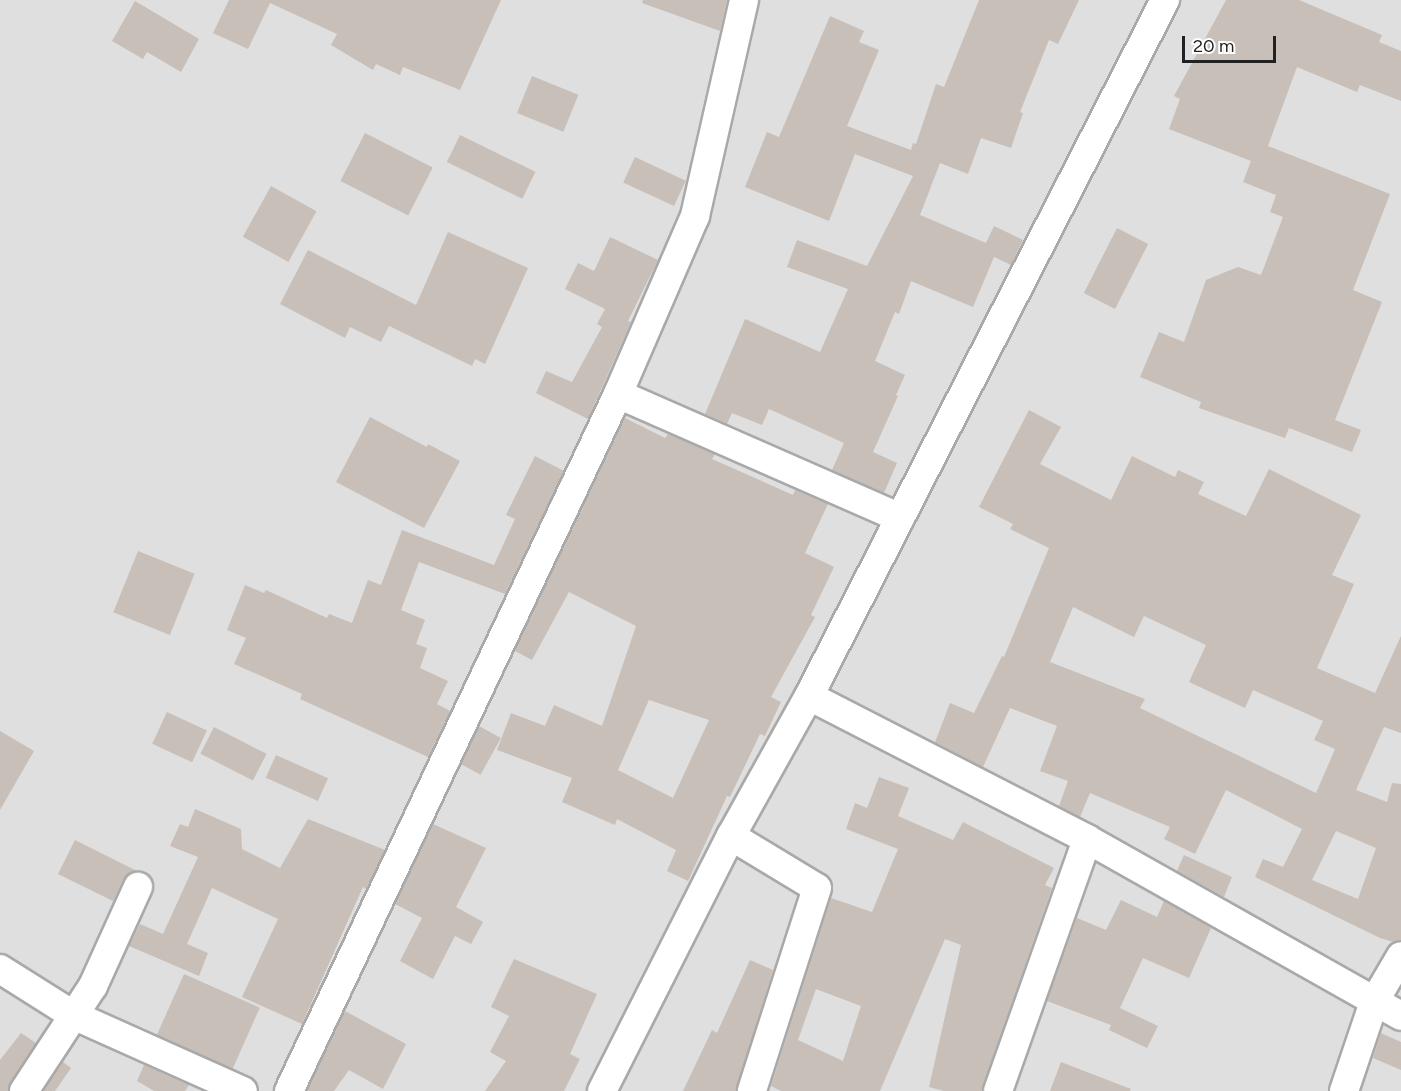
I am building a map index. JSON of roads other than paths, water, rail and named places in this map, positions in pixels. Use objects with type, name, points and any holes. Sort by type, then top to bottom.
[{"type":"street","points":[[289,1091],[618,394],[695,216],[744,0]]},
{"type":"street","points":[[602,1091],[731,836],[808,696],[1165,0]]},
{"type":"street","points":[[618,394],[900,518]]},
{"type":"street","points":[[808,696],[1086,839],[1401,1016]]},
{"type":"street","points":[[731,836],[817,888],[752,1091]]},
{"type":"street","points":[[998,1091],[1086,839]]},
{"type":"street","points":[[24,1091],[93,986],[138,887]]},
{"type":"street","points":[[1344,1091],[1374,1002],[1401,956]]},
{"type":"street","points":[[0,969],[73,1015],[243,1091]]}]
